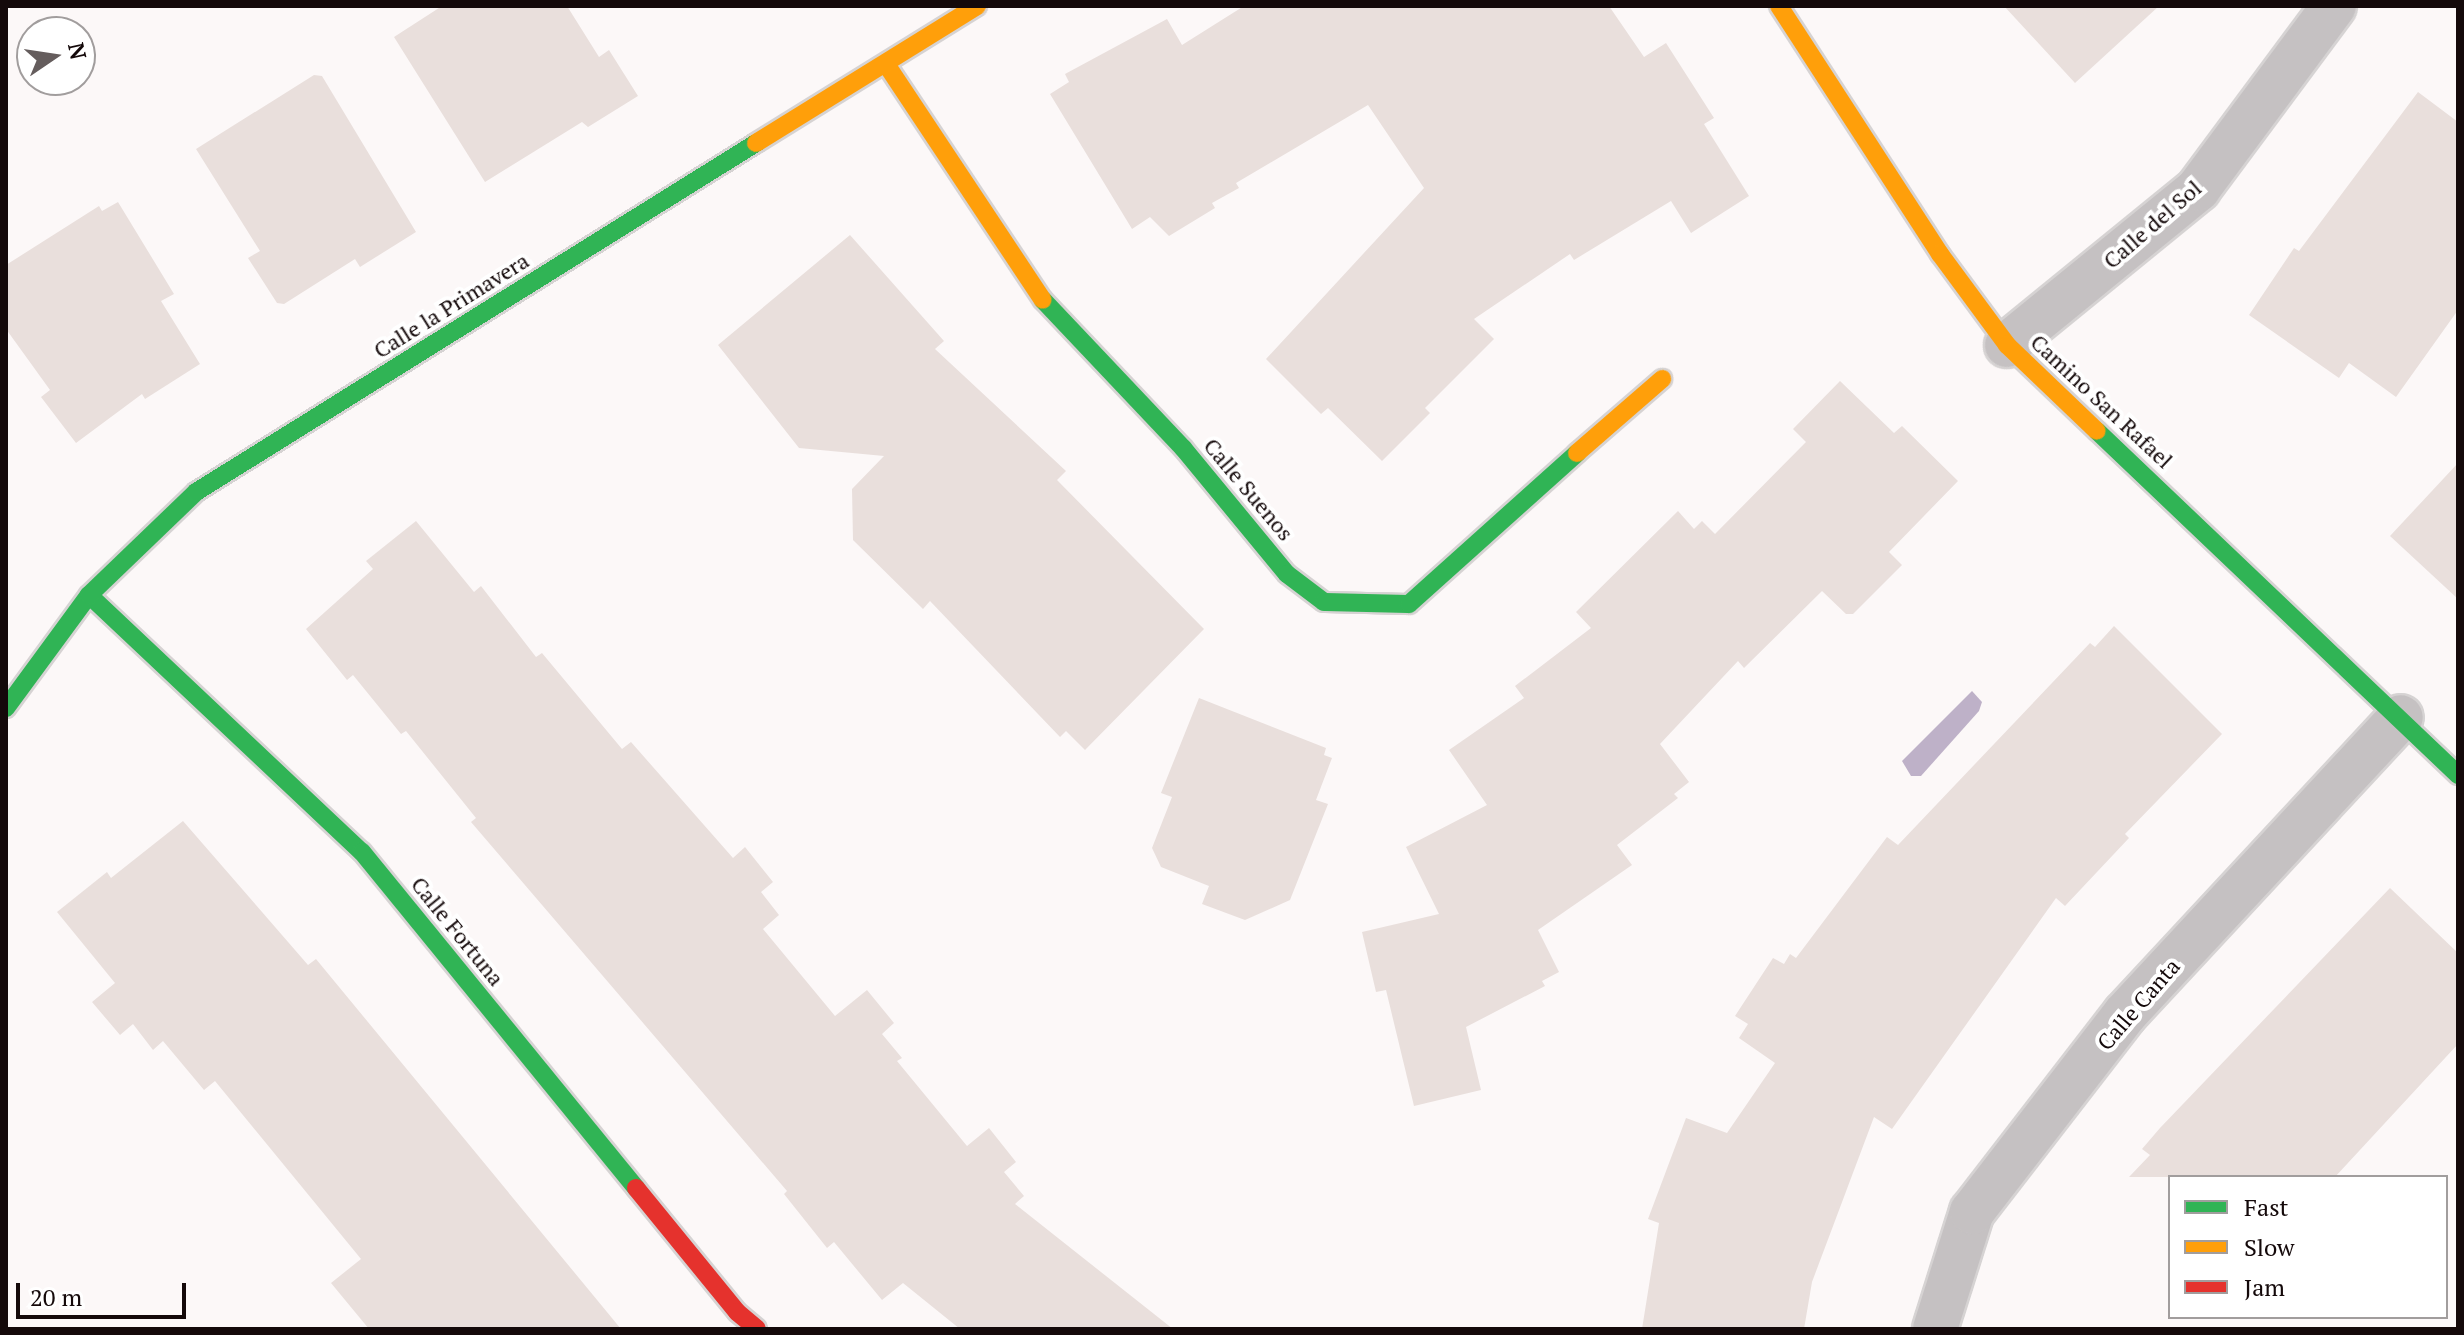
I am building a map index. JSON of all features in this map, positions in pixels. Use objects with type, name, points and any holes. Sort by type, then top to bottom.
[{"type":"street","name":"Calle la Primavera","points":[[6,708],[89,595],[196,492],[977,6]]},
{"type":"street","name":"Camino San Rafael","points":[[1779,6],[1940,254],[2007,345],[2401,717],[2458,775]]},
{"type":"street","name":"Calle del Sol","points":[[2007,345],[2198,189],[2334,6]]},
{"type":"street","name":"Calle Suenos","points":[[886,64],[1051,312],[1183,448],[1287,574],[1324,602],[1389,607],[1409,604],[1430,590],[1512,509],[1662,379]]},
{"type":"street","name":"Calle Fortuna","points":[[89,595],[362,852],[737,1312],[757,1329]]},
{"type":"street","name":"Calle Canta","points":[[1946,1326],[1972,1212],[2125,1014],[2401,717]]},
{"type":"shaded area","points":[[1972,691],[1982,702],[1979,711],[1921,776],[1911,776],[1902,761]]},
{"type":"building","points":[[442,6],[567,6],[599,57],[609,50],[638,96],[588,127],[582,122],[485,182],[394,37]]},
{"type":"building","points":[[1244,6],[1609,6],[1644,57],[1666,43],[1714,118],[1704,124],[1749,196],[1691,233],[1671,201],[1574,260],[1570,254],[1474,319],[1494,339],[1425,408],[1430,413],[1382,461],[1328,408],[1321,414],[1266,359],[1424,188],[1368,105],[1236,183],[1239,188],[1212,203],[1215,208],[1169,236],[1150,217],[1132,229],[1050,94],[1069,82],[1065,74],[1167,19],[1182,45]]},
{"type":"building","points":[[2004,6],[2159,6],[2075,83]]},
{"type":"building","points":[[314,75],[322,76],[416,232],[360,267],[355,259],[284,304],[277,303],[248,258],[260,251],[196,149]]},
{"type":"building","points":[[2418,92],[2458,122],[2458,310],[2396,397],[2349,363],[2339,378],[2249,315],[2294,248],[2299,251]]},
{"type":"building","points":[[118,202],[174,294],[161,301],[200,364],[145,399],[142,394],[76,443],[41,397],[50,390],[6,329],[6,265],[99,206],[102,211]]},
{"type":"building","points":[[850,235],[944,341],[935,349],[1066,471],[1057,480],[1204,629],[1085,750],[1066,731],[1060,737],[930,601],[923,609],[853,540],[852,489],[884,456],[799,448],[718,345]]},
{"type":"building","points":[[1840,381],[1894,433],[1902,426],[1958,481],[1889,552],[1902,565],[1853,614],[1846,614],[1822,591],[1744,668],[1738,661],[1660,744],[1689,782],[1674,794],[1678,798],[1617,845],[1632,865],[1538,930],[1559,972],[1542,981],[1545,986],[1466,1027],[1481,1090],[1414,1106],[1386,990],[1376,992],[1362,932],[1439,914],[1406,847],[1487,805],[1449,750],[1524,698],[1515,686],[1591,628],[1576,612],[1678,511],[1694,529],[1702,521],[1715,534],[1806,442],[1793,429]]},
{"type":"building","points":[[2458,463],[2458,599],[2390,536]]},
{"type":"building","points":[[416,521],[474,592],[481,586],[536,657],[542,653],[622,749],[631,742],[733,858],[745,847],[773,882],[761,892],[779,915],[763,929],[835,1016],[867,990],[894,1023],[882,1034],[902,1058],[897,1061],[967,1146],[989,1128],[1016,1162],[1004,1172],[1024,1196],[1015,1204],[1173,1329],[960,1329],[903,1283],[882,1300],[834,1242],[827,1248],[784,1194],[787,1191],[471,822],[476,818],[406,731],[401,734],[353,675],[347,680],[306,629],[373,569],[366,561]]},
{"type":"building","points":[[2114,626],[2222,734],[2125,834],[2129,838],[2065,906],[2056,898],[1892,1129],[1874,1117],[1812,1282],[1804,1329],[1642,1329],[1659,1223],[1648,1219],[1686,1118],[1727,1133],[1775,1063],[1739,1038],[1748,1024],[1735,1016],[1773,958],[1784,964],[1790,954],[1796,958],[1887,837],[1898,845],[2090,643],[2095,647]]},
{"type":"building","points":[[1199,698],[1326,748],[1324,755],[1332,758],[1316,800],[1328,804],[1290,900],[1245,920],[1202,904],[1209,886],[1161,867],[1152,848],[1172,797],[1161,793]]},
{"type":"building","points":[[183,821],[308,965],[316,959],[621,1329],[369,1329],[331,1283],[361,1259],[215,1081],[204,1090],[163,1041],[153,1050],[133,1024],[120,1035],[92,1002],[115,983],[57,912],[107,872],[111,878]]},
{"type":"building","points":[[2390,888],[2458,953],[2458,1044],[2337,1175],[2129,1177],[2150,1155],[2142,1149]]},
{"type":"traffic: fast","points":[[6,708],[89,595],[196,492],[756,143]]},
{"type":"traffic: fast","points":[[1043,300],[1183,448],[1287,574],[1324,602],[1409,604],[1577,453]]},
{"type":"traffic: fast","points":[[2097,431],[2458,775]]},
{"type":"traffic: fast","points":[[89,595],[362,852],[636,1188]]},
{"type":"traffic: slow","points":[[756,143],[977,6]]},
{"type":"traffic: slow","points":[[1779,6],[1940,254],[2007,345],[2097,431]]},
{"type":"traffic: slow","points":[[886,64],[1043,300]]},
{"type":"traffic: slow","points":[[1577,453],[1662,379]]},
{"type":"traffic: jam","points":[[636,1188],[737,1312],[757,1329]]}]
